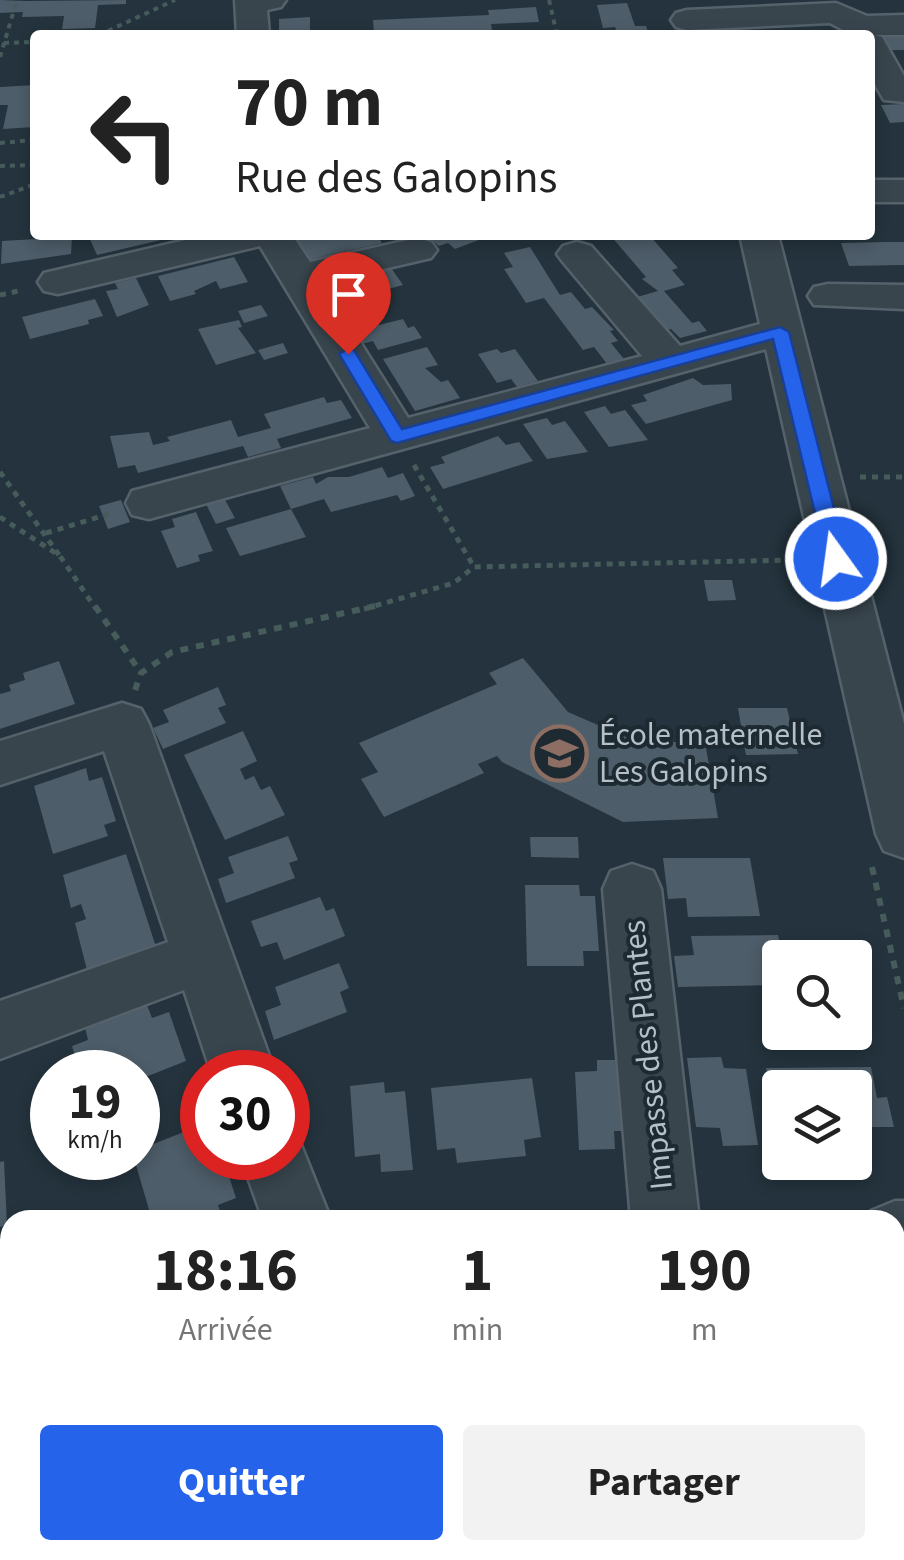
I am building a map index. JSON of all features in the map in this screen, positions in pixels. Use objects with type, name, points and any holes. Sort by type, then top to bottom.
[{"type":"street","points":[[253,30],[250,1],[270,0]]},
{"type":"street","points":[[686,18],[836,14],[858,30]]},
{"type":"street","points":[[875,32],[904,24]]},
{"type":"street","points":[[875,53],[896,92],[904,92]]},
{"type":"street","points":[[875,192],[904,191]]},
{"type":"street","points":[[58,282],[235,240]]},
{"type":"street","points":[[277,240],[397,436]]},
{"type":"street","points":[[760,240],[904,834]]},
{"type":"street","points":[[301,276],[417,250]]},
{"type":"street","points":[[577,254],[670,361]]},
{"type":"street","points":[[828,296],[904,297]]},
{"type":"street","points":[[149,503],[780,332]]},
{"type":"street","points":[[0,763],[132,699],[201,956],[235,1050]]},
{"type":"street","name":"Impasse des Plantes","points":[[632,889],[664,1210]]},
{"type":"street","points":[[0,1030],[201,956]]},
{"type":"street","points":[[282,1180],[293,1210]]},
{"type":"path","points":[[0,57],[17,0]]},
{"type":"path","points":[[110,30],[175,0]]},
{"type":"path","points":[[549,0],[555,30]]},
{"type":"path","points":[[4,43],[30,42]]},
{"type":"path","points":[[0,143],[30,140]]},
{"type":"path","points":[[0,166],[30,165]]},
{"type":"path","points":[[0,197],[30,186]]},
{"type":"path","points":[[397,436],[474,567]]},
{"type":"path","points":[[0,472],[60,556],[132,699],[172,652],[398,601],[454,583],[474,567],[836,559]]},
{"type":"path","points":[[846,477],[904,478]]},
{"type":"path","points":[[46,533],[149,503]]},
{"type":"path","points":[[0,518],[60,556]]},
{"type":"building","points":[[0,0],[126,0],[126,4],[98,5],[95,28],[62,29],[64,16],[0,13]]},
{"type":"building","points":[[627,3],[635,26],[646,26],[647,30],[603,28],[597,5]]},
{"type":"building","points":[[536,7],[539,22],[491,24],[492,30],[374,30],[373,20],[489,15],[488,10]]},
{"type":"building","points":[[310,17],[310,30],[279,30],[279,19]]},
{"type":"building","points":[[904,33],[904,50],[891,50],[882,34]]},
{"type":"building","points":[[30,85],[30,127],[3,129],[8,105],[0,105],[0,87]]},
{"type":"building","points":[[904,104],[904,122],[890,123],[881,105]]},
{"type":"building","points":[[72,240],[71,254],[1,264],[2,241]]},
{"type":"building","points":[[90,240],[161,240],[97,255]]},
{"type":"building","points":[[296,240],[382,243],[308,260]]},
{"type":"building","points":[[432,240],[479,240],[455,249],[448,243],[439,246]]},
{"type":"building","points":[[614,240],[654,240],[678,268],[672,270],[685,285],[664,291],[692,323],[699,321],[707,331],[680,338],[671,329],[658,332],[630,299],[658,291],[642,279],[646,277]]},
{"type":"building","points":[[904,242],[904,265],[849,266],[841,243]]},
{"type":"building","points":[[530,247],[560,295],[571,292],[585,309],[592,307],[614,330],[610,331],[618,341],[611,343],[624,359],[607,364],[594,347],[583,350],[544,298],[526,303],[504,269],[513,267],[504,253]]},
{"type":"building","points":[[234,257],[248,282],[220,289],[216,281],[194,291],[196,294],[170,301],[158,276]]},
{"type":"building","points":[[389,265],[403,285],[347,300],[355,311],[341,315],[330,298],[342,294],[334,280]]},
{"type":"building","points":[[136,278],[149,305],[117,317],[106,291],[118,289],[115,283]]},
{"type":"building","points":[[95,299],[103,316],[88,320],[89,324],[30,339],[22,317]]},
{"type":"building","points":[[261,305],[268,316],[244,323],[238,311]]},
{"type":"building","points":[[403,319],[422,338],[378,350],[373,341],[358,345],[351,332]]},
{"type":"building","points":[[239,320],[242,327],[238,328],[256,353],[216,365],[198,329]]},
{"type":"building","points":[[283,343],[288,353],[264,360],[258,350]]},
{"type":"building","points":[[427,347],[438,365],[425,368],[441,382],[448,380],[460,398],[415,411],[383,359]]},
{"type":"building","points":[[497,349],[501,353],[515,349],[538,381],[517,387],[511,379],[497,383],[478,354]]},
{"type":"building","points":[[693,378],[703,385],[731,384],[732,400],[646,424],[631,405],[647,401],[643,395]]},
{"type":"building","points":[[324,397],[327,403],[341,400],[352,418],[277,439],[281,448],[248,457],[243,446],[138,473],[135,465],[118,468],[110,436],[149,432],[153,445],[170,441],[167,437],[231,420],[238,437],[271,428],[264,414]]},
{"type":"building","points":[[605,406],[611,414],[625,410],[648,440],[609,447],[584,412]]},
{"type":"building","points":[[547,418],[552,425],[565,421],[588,452],[547,459],[523,424]]},
{"type":"building","points":[[498,436],[506,445],[519,442],[533,461],[443,489],[430,467],[445,463],[441,457]]},
{"type":"building","points":[[382,467],[388,478],[403,473],[415,496],[401,501],[397,495],[331,512],[324,499],[291,509],[280,486],[313,477],[316,484],[328,477],[349,477]]},
{"type":"building","points":[[224,498],[235,518],[216,524],[204,500]]},
{"type":"building","points":[[121,500],[130,522],[108,529],[99,506]]},
{"type":"building","points":[[291,509],[306,537],[240,556],[226,528]]},
{"type":"building","points":[[196,512],[213,551],[198,555],[200,561],[177,568],[161,531],[175,527],[172,519]]},
{"type":"building","points":[[704,580],[732,580],[736,600],[708,601]]},
{"type":"building","points":[[523,658],[568,712],[637,742],[705,742],[718,818],[623,822],[497,756],[478,764],[484,773],[384,817],[361,779],[378,772],[359,743],[497,684],[489,673]]},
{"type":"building","points":[[59,661],[75,704],[0,729],[0,694],[11,691],[9,685],[25,680],[23,673]]},
{"type":"building","points":[[218,687],[226,705],[218,708],[226,723],[163,749],[153,728],[169,722],[163,710]]},
{"type":"building","points":[[738,708],[787,708],[798,754],[746,755],[743,740],[735,740],[733,727],[741,726]]},
{"type":"building","points":[[243,731],[257,761],[240,769],[245,780],[254,776],[261,790],[270,786],[285,815],[225,840],[184,755]]},
{"type":"building","points":[[86,768],[89,781],[102,777],[116,821],[104,825],[108,836],[53,854],[34,786]]},
{"type":"building","points":[[288,836],[298,860],[289,863],[295,878],[226,903],[218,879],[234,873],[228,857]]},
{"type":"building","points":[[530,837],[578,837],[579,858],[531,857]]},
{"type":"building","points":[[126,854],[157,950],[88,974],[75,923],[86,919],[81,904],[71,908],[63,875]]},
{"type":"building","points":[[663,858],[750,858],[760,916],[688,917],[686,898],[668,899]]},
{"type":"building","points":[[525,885],[579,885],[580,896],[595,896],[599,951],[583,951],[584,966],[527,966]]},
{"type":"building","points":[[320,897],[326,911],[334,908],[345,936],[284,960],[277,942],[261,947],[251,921]]},
{"type":"building","points":[[778,935],[779,940],[762,940],[762,985],[678,987],[674,956],[694,955],[691,936]]},
{"type":"building","points":[[339,963],[349,988],[340,992],[347,1012],[274,1040],[265,1011],[281,1005],[275,987]]},
{"type":"building","points":[[147,1005],[152,1018],[169,1012],[182,1050],[180,1063],[160,1071],[160,1050],[73,1050],[72,1046],[88,1040],[85,1027]]},
{"type":"building","points":[[721,1057],[724,1068],[746,1069],[758,1145],[723,1146],[720,1128],[696,1127],[687,1058]]},
{"type":"building","points":[[597,1060],[629,1060],[635,1131],[614,1131],[615,1149],[579,1150],[575,1072],[597,1071]]},
{"type":"building","points":[[871,1067],[872,1070],[766,1070]]},
{"type":"building","points":[[872,1072],[877,1098],[887,1097],[894,1127],[872,1127]]},
{"type":"building","points":[[532,1078],[541,1137],[524,1140],[526,1156],[457,1163],[455,1148],[437,1150],[431,1088]]},
{"type":"building","points":[[384,1082],[385,1093],[405,1091],[413,1170],[381,1172],[380,1154],[355,1157],[350,1086]]},
{"type":"building","points":[[180,1134],[180,1180],[230,1180],[236,1198],[218,1205],[220,1210],[149,1210],[140,1180],[160,1180],[160,1141]]},
{"type":"building","points":[[4,1161],[6,1210],[0,1210],[0,1162]]},
{"type":"place","name":"École maternelle Les Galopins","points":[[560,753]]},
{"type":"route","points":[[348,354],[397,436],[780,332],[836,559]]}]
